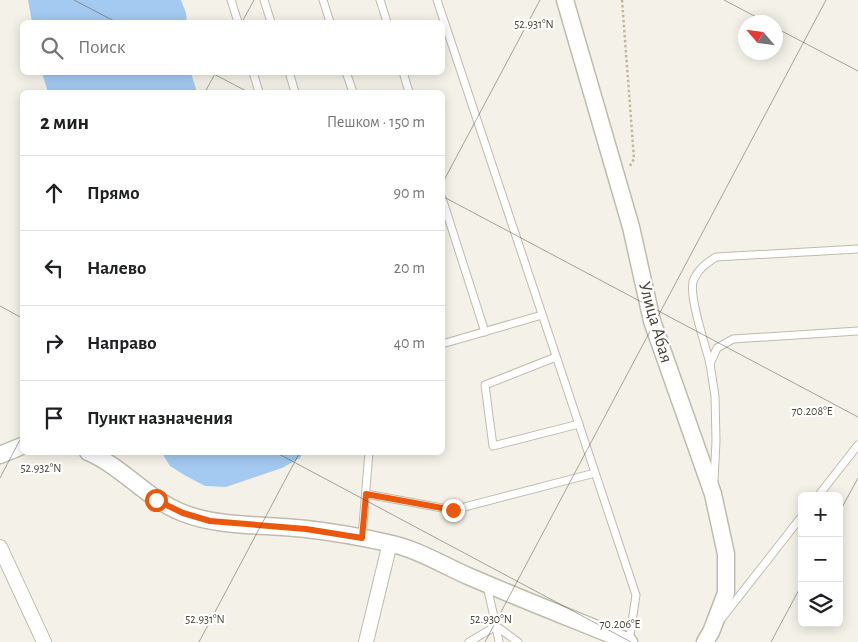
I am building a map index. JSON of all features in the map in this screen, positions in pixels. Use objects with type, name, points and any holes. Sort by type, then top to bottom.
[{"type":"street","name":"Улица Абая","points":[[565,0],[631,227],[652,321],[713,494],[726,554],[726,593],[708,637]]},
{"type":"street","points":[[0,455],[20,447]]},
{"type":"street","points":[[94,455],[127,477],[156,500],[183,513],[210,521],[306,529],[390,543],[433,558],[486,583],[629,642]]},
{"type":"street","points":[[366,642],[390,543]]},
{"type":"street","points":[[0,547],[44,642]]},
{"type":"lane","points":[[231,0],[237,20]]},
{"type":"lane","points":[[264,0],[270,20]]},
{"type":"lane","points":[[323,0],[329,20]]},
{"type":"lane","points":[[380,0],[386,20]]},
{"type":"lane","points":[[436,0],[443,20]]},
{"type":"lane","points":[[445,27],[636,596],[629,642]]},
{"type":"lane","points":[[254,75],[258,90]]},
{"type":"lane","points":[[290,75],[295,90]]},
{"type":"lane","points":[[347,75],[352,90]]},
{"type":"lane","points":[[404,75],[408,90]]},
{"type":"lane","points":[[445,207],[485,332]]},
{"type":"lane","points":[[713,494],[716,441],[715,396],[710,364],[692,292],[693,280],[703,265],[716,256],[858,249]]},
{"type":"lane","points":[[445,343],[542,315]]},
{"type":"lane","points":[[710,364],[717,348],[733,339],[858,331]]},
{"type":"lane","points":[[556,357],[485,385],[493,446],[579,424]]},
{"type":"lane","points":[[821,492],[858,445]]},
{"type":"lane","points":[[362,538],[369,455]]},
{"type":"lane","points":[[366,494],[453,510],[595,473]]},
{"type":"lane","points":[[708,637],[798,521]]},
{"type":"lane","points":[[486,583],[499,642]]},
{"type":"lane","points":[[469,642],[496,626]]},
{"type":"lane","points":[[496,626],[518,642]]},
{"type":"path","points":[[619,185],[634,158],[622,0]]},
{"type":"water","points":[[28,0],[181,0],[187,20],[32,20]]},
{"type":"water","points":[[43,75],[192,75],[196,90],[47,90]]},
{"type":"water","points":[[163,455],[302,455],[300,458],[282,468],[226,487],[205,486],[170,466]]},
{"type":"route","points":[[156,500],[183,513],[210,521],[306,529],[362,538],[366,494],[453,510]]}]
